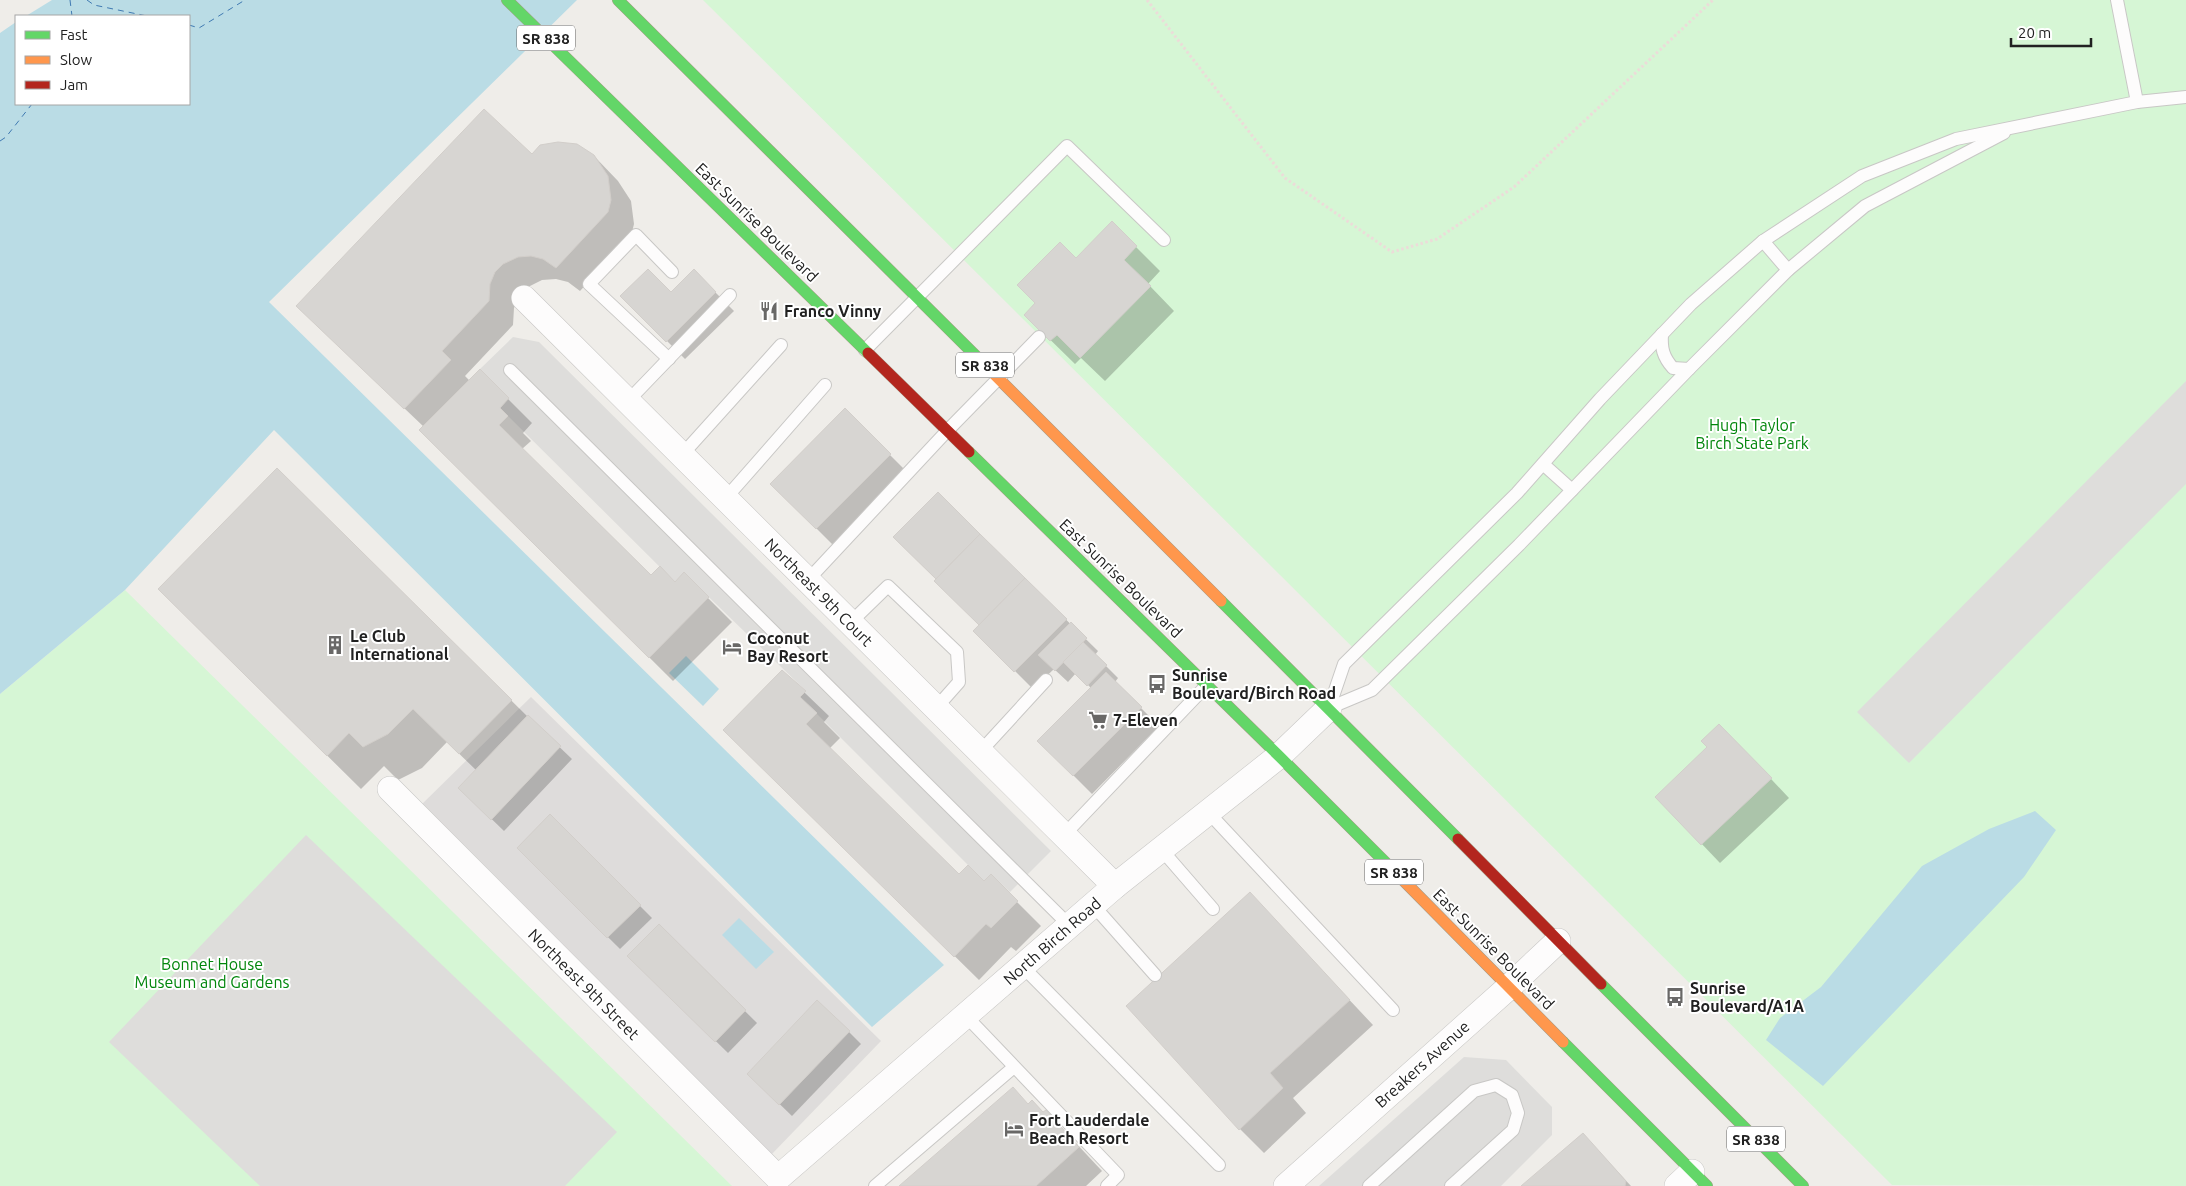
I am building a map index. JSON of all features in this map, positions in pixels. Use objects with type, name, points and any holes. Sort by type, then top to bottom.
[{"type":"main road","name":"East Sunrise Boulevard","points":[[507,0],[1279,756],[1509,988],[1692,1181]]},
{"type":"main road","name":"SR 838","points":[[618,0],[1329,708],[1803,1186]]},
{"type":"main road","points":[[1784,1166],[1811,1186]]},
{"type":"street","name":"Northeast 9th Court","points":[[524,298],[1115,886]]},
{"type":"street","name":"North Birch Road","points":[[782,1182],[966,1015],[1092,905],[1279,756],[1329,708]]},
{"type":"street","name":"Northeast 9th Street","points":[[390,789],[782,1182]]},
{"type":"street","name":"Breakers Avenue","points":[[1286,1186],[1509,988],[1558,941]]},
{"type":"lane","points":[[2117,0],[2138,102]]},
{"type":"lane","points":[[1329,708],[1344,664],[1517,493],[1691,304],[1763,241],[1862,176],[1956,139],[2022,124],[2138,102],[2186,97]]},
{"type":"lane","points":[[1329,708],[1372,690],[1788,270],[1865,206],[2022,124]]},
{"type":"lane","points":[[865,350],[1067,146],[1164,240]]},
{"type":"lane","points":[[668,359],[589,284],[636,235],[672,272]]},
{"type":"lane","points":[[1763,241],[1788,270]]},
{"type":"lane","points":[[628,402],[730,295]]},
{"type":"lane","points":[[1662,334],[1661,347],[1666,360],[1673,368],[1689,369]]},
{"type":"lane","points":[[807,580],[947,431],[1039,337]]},
{"type":"lane","points":[[681,456],[781,345]]},
{"type":"lane","points":[[510,370],[1069,925]]},
{"type":"lane","points":[[725,499],[825,385]]},
{"type":"lane","points":[[1543,464],[1572,490]]},
{"type":"lane","points":[[850,623],[888,586],[957,652],[959,682],[936,708]]},
{"type":"lane","points":[[980,752],[1046,680]]},
{"type":"lane","points":[[1064,835],[1207,685]]},
{"type":"lane","points":[[1208,812],[1393,1010]]},
{"type":"lane","points":[[1161,849],[1213,909]]},
{"type":"lane","points":[[1092,905],[1155,975]]},
{"type":"lane","points":[[1022,966],[1219,1165]]},
{"type":"lane","points":[[966,1015],[1118,1175],[1106,1186]]},
{"type":"lane","points":[[875,1186],[1014,1067]]},
{"type":"lane","points":[[1369,1186],[1474,1091],[1496,1086],[1512,1095],[1518,1113],[1513,1130],[1451,1186]]},
{"type":"path","points":[[1147,0],[1286,178],[1392,252],[1437,239],[1514,187],[1713,0]]},
{"type":"shaded area","points":[[513,337],[539,342],[1051,851],[1010,892],[991,874],[984,881],[800,697],[806,691],[684,573],[675,582],[500,408],[509,398],[480,369]]},
{"type":"shaded area","points":[[2186,381],[2186,484],[1909,763],[1857,712]]},
{"type":"shaded area","points":[[531,697],[881,1041],[770,1156],[419,807]]},
{"type":"shaded area","points":[[306,835],[617,1132],[565,1186],[260,1186],[109,1042]]},
{"type":"shaded area","points":[[1464,1057],[1506,1060],[1552,1107],[1552,1135],[1501,1186],[1319,1186]]},
{"type":"green space","name":"Hugh Taylor Birch State Park","points":[[703,0],[2186,0],[2186,1186],[1892,1185]]},
{"type":"green space","name":"Bonnet House Museum and Gardens","points":[[125,590],[732,1186],[0,1186],[0,694]]},
{"type":"water","points":[[52,0],[577,0],[269,302],[944,965],[872,1027],[274,430],[125,590],[0,694],[0,33],[15,23],[15,105],[190,105],[190,15],[28,15]]},
{"type":"water","points":[[686,656],[719,689],[703,706],[669,673]]},
{"type":"water","points":[[2035,811],[2056,830],[2024,877],[1823,1086],[1766,1040],[1780,1018],[1821,987],[1922,866],[1989,829]]},
{"type":"water","points":[[739,918],[774,952],[756,969],[722,935]]},
{"type":"building","points":[[484,109],[532,154],[540,145],[558,142],[577,144],[594,155],[608,176],[611,200],[608,212],[556,268],[543,259],[531,256],[518,257],[503,264],[495,272],[490,284],[489,301],[442,351],[451,360],[404,409],[296,306]]},
{"type":"building","points":[[1112,221],[1137,246],[1124,260],[1151,286],[1080,358],[1057,335],[1050,341],[1024,315],[1035,303],[1017,285],[1060,242],[1076,258]]},
{"type":"building","points":[[648,269],[671,292],[694,269],[716,292],[666,342],[620,296]]},
{"type":"building","points":[[480,369],[509,398],[500,408],[508,416],[499,425],[651,575],[660,566],[675,582],[684,572],[709,597],[649,658],[419,430]]},
{"type":"building","points":[[845,408],[891,454],[816,529],[770,484]]},
{"type":"building","name":"Le Club International","points":[[277,468],[512,700],[459,754],[413,709],[388,734],[363,747],[349,733],[327,756],[158,589]]},
{"type":"building","points":[[938,492],[980,534],[936,579],[893,537]]},
{"type":"building","points":[[980,534],[1025,578],[979,625],[934,581]]},
{"type":"building","points":[[1025,578],[1067,619],[1014,672],[973,631]]},
{"type":"building","points":[[1071,622],[1087,638],[1055,671],[1038,655]]},
{"type":"building","points":[[1083,642],[1107,665],[1087,686],[1063,662]]},
{"type":"building","points":[[782,670],[806,691],[800,697],[817,713],[806,724],[959,874],[968,865],[984,881],[991,874],[1018,901],[991,928],[986,924],[954,957],[723,730]]},
{"type":"building","points":[[1106,672],[1142,707],[1073,776],[1037,741]]},
{"type":"building","points":[[528,715],[561,746],[491,820],[458,788]]},
{"type":"building","points":[[1719,724],[1772,778],[1701,845],[1655,797],[1707,747],[1701,741]]},
{"type":"building","points":[[550,814],[641,905],[607,938],[517,848]]},
{"type":"building","points":[[1250,892],[1350,1000],[1270,1073],[1283,1088],[1239,1130],[1126,1006]]},
{"type":"building","points":[[659,924],[746,1010],[715,1042],[627,956]]},
{"type":"building","points":[[817,1000],[850,1031],[779,1105],[747,1074]]},
{"type":"building","name":"Fort Lauderdale Beach Resort","points":[[1013,1087],[1028,1104],[1032,1100],[1043,1112],[1046,1110],[1079,1147],[1036,1186],[899,1186]]},
{"type":"building","points":[[1583,1133],[1626,1181],[1625,1186],[1521,1186]]},
{"type":"ferry route","points":[[70,0],[72,15]]},
{"type":"ferry route","points":[[87,0],[94,5],[142,15]]},
{"type":"ferry route","points":[[190,25],[199,28],[245,0]]},
{"type":"ferry route","points":[[0,141],[6,137],[31,105]]},
{"type":"traffic: fast","points":[[507,0],[868,353]]},
{"type":"traffic: fast","points":[[618,0],[992,372]]},
{"type":"traffic: fast","points":[[969,452],[1399,876]]},
{"type":"traffic: fast","points":[[1221,601],[1458,839]]},
{"type":"traffic: fast","points":[[1601,984],[1803,1186]]},
{"type":"traffic: fast","points":[[1563,1042],[1707,1186]]},
{"type":"traffic: slow","points":[[992,372],[1221,601]]},
{"type":"traffic: slow","points":[[1399,876],[1563,1042]]},
{"type":"traffic: jam","points":[[868,353],[969,452]]},
{"type":"traffic: jam","points":[[1458,839],[1601,984]]},
{"type":"place","name":"Franco Vinny","points":[[769,311]]},
{"type":"place","name":"Le Club International","points":[[335,645]]},
{"type":"place","name":"Coconut Bay Resort","points":[[732,647]]},
{"type":"place","name":"Sunrise Boulevard/Birch Road","points":[[1157,684]]},
{"type":"place","name":"7-Eleven","points":[[1098,720]]},
{"type":"place","name":"Sunrise Boulevard/A1A","points":[[1675,997]]},
{"type":"place","name":"Fort Lauderdale Beach Resort","points":[[1014,1129]]}]
